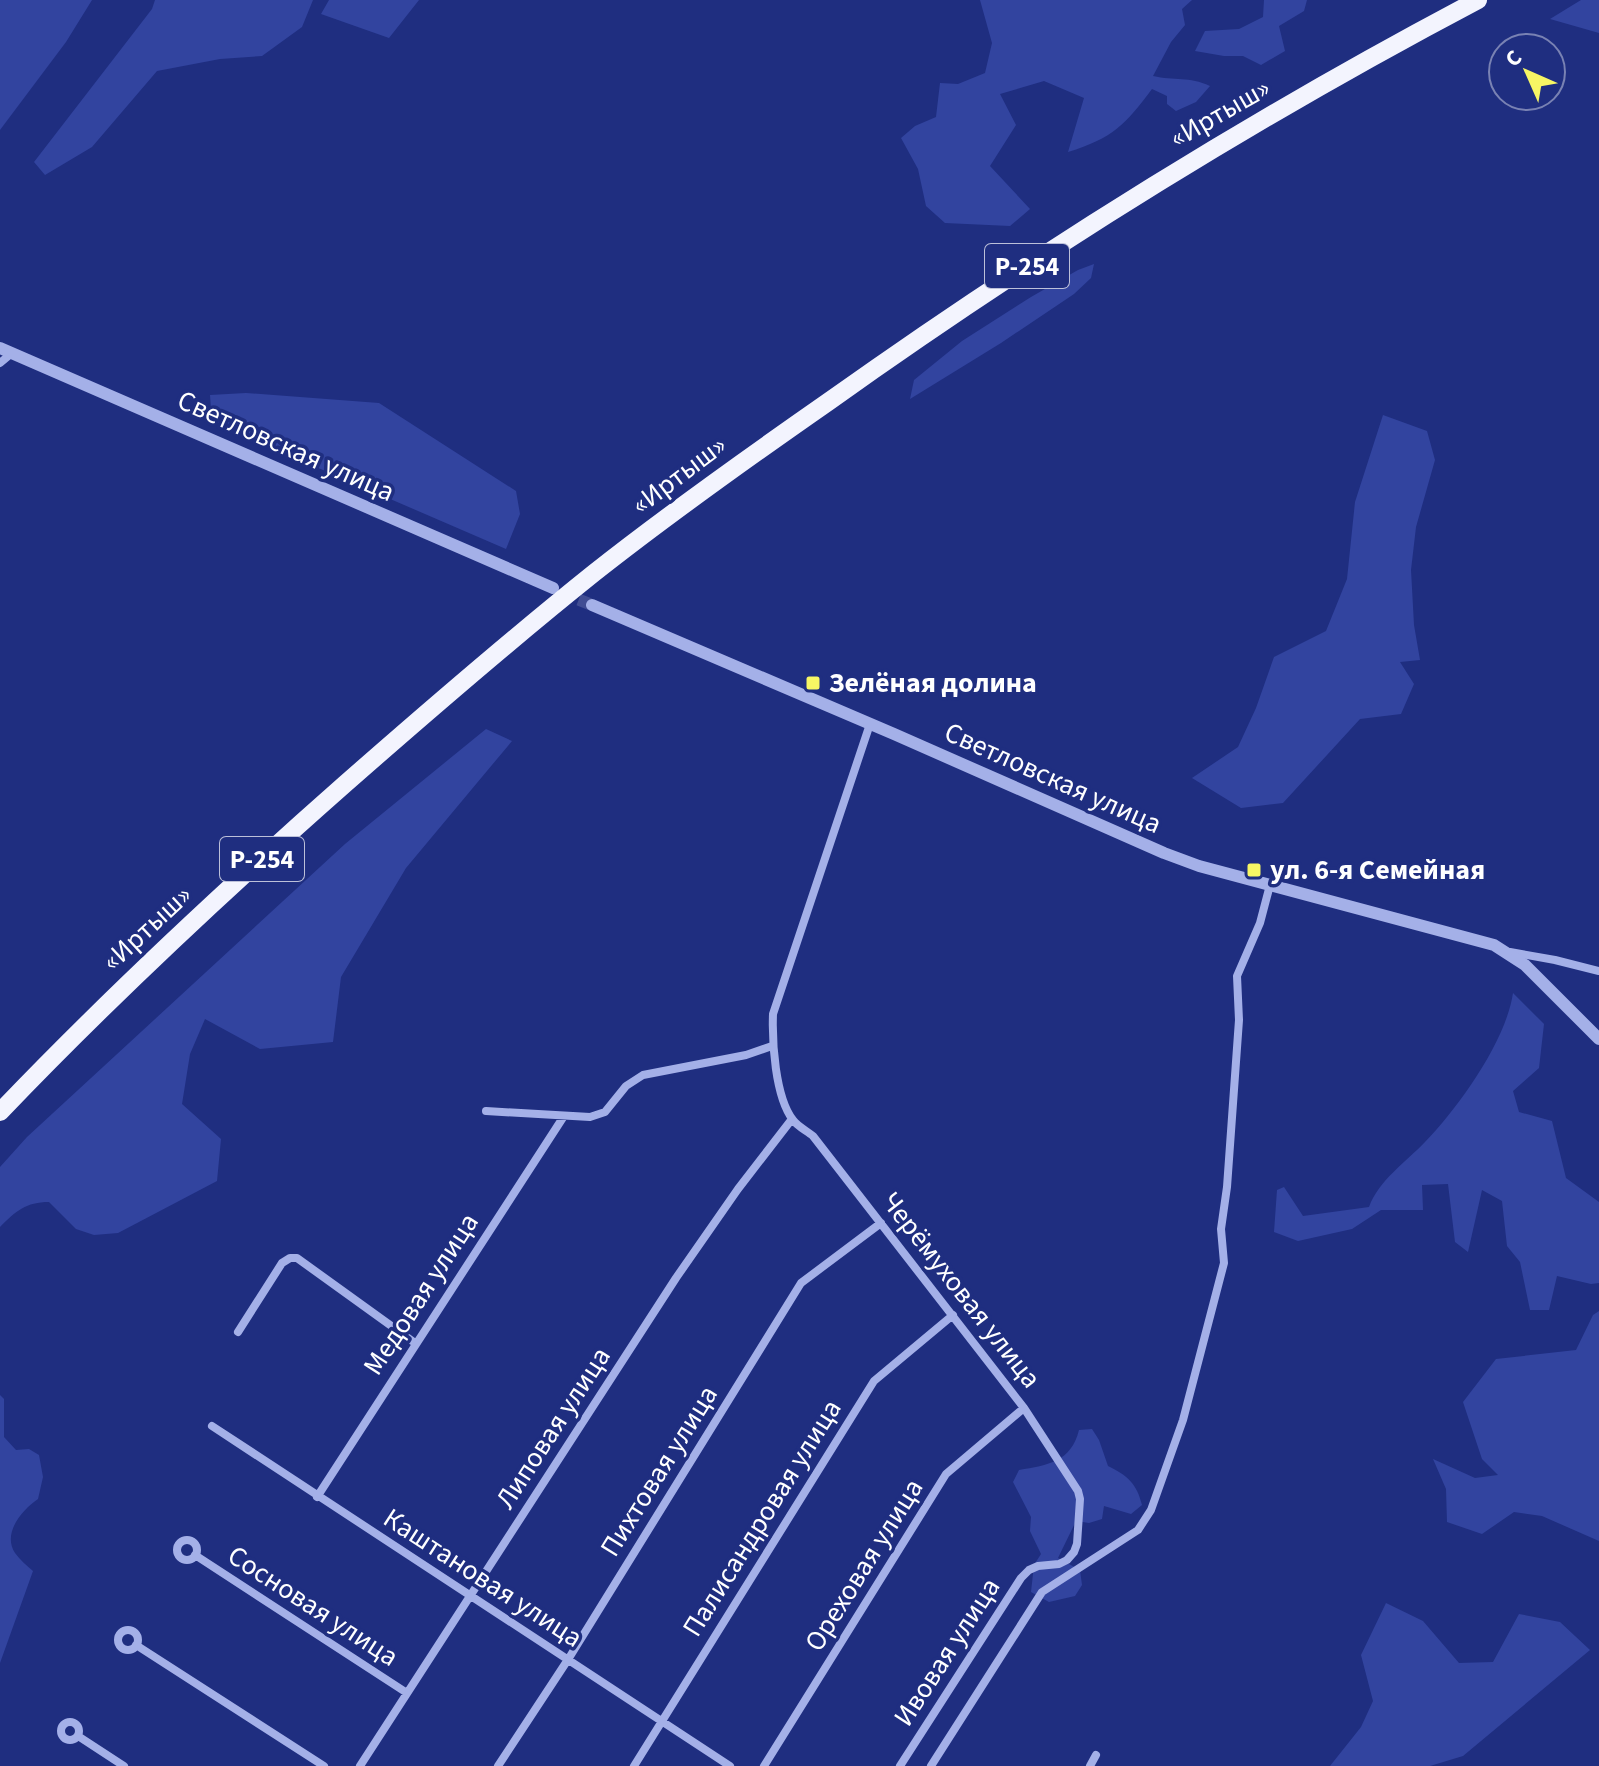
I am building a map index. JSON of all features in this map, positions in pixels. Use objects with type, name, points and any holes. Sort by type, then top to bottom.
[{"type":"highway","name":"«Иртыш»","points":[[0,1112],[131,981],[277,844],[599,569],[763,448],[969,303],[1142,191],[1393,45],[1478,0]]},
{"type":"street","points":[[0,363],[6,350]]},
{"type":"street","name":"Светловская улица","points":[[6,350],[553,588]]},
{"type":"street","name":"Светловская улица","points":[[592,605],[1164,853],[1199,866],[1478,939],[1509,952]]},
{"type":"street","points":[[792,1119],[779,1082],[772,1046],[773,1014],[870,724]]},
{"type":"street","name":"Ивовая улица","points":[[931,1766],[1035,1600],[1055,1583],[1106,1553],[1144,1524],[1183,1420],[1224,1263],[1221,1229],[1239,1020],[1237,976],[1260,923],[1270,885]]},
{"type":"street","points":[[1509,952],[1599,971]]},
{"type":"street","points":[[1509,952],[1599,1039]]},
{"type":"street","points":[[486,1111],[590,1117],[605,1112],[626,1086],[643,1075],[746,1055],[772,1046]]},
{"type":"street","name":"Медовая улица","points":[[317,1497],[564,1116]]},
{"type":"street","name":"Черёмуховая улица","points":[[792,1119],[813,1136],[1024,1408],[1080,1499]]},
{"type":"street","name":"Липовая улица","points":[[360,1766],[676,1278],[792,1119]]},
{"type":"street","name":"Пихтовая улица","points":[[498,1766],[569,1658],[801,1283],[881,1223]]},
{"type":"street","points":[[238,1332],[282,1263],[297,1258],[415,1343]]},
{"type":"street","name":"Палисандровая улица","points":[[634,1766],[874,1381],[953,1315]]},
{"type":"street","name":"Ореховая улица","points":[[764,1766],[946,1474],[1024,1408]]},
{"type":"street","name":"Каштановая улица","points":[[212,1426],[730,1766]]},
{"type":"street","name":"Ивовая улица","points":[[900,1766],[1021,1578],[1029,1570],[1059,1564],[1074,1552],[1080,1499]]},
{"type":"street","name":"Сосновая улица","points":[[195,1555],[407,1693]]},
{"type":"street","points":[[136,1645],[324,1766]]},
{"type":"street","points":[[78,1736],[124,1766]]},
{"type":"street","points":[[1090,1766],[1096,1755]]},
{"type":"shaded area","points":[[0,0],[92,0],[66,42],[0,130]]},
{"type":"shaded area","points":[[155,0],[313,0],[302,27],[262,56],[220,59],[157,71],[92,147],[45,175],[34,162],[152,9]]},
{"type":"shaded area","points":[[329,0],[419,0],[389,38],[321,14]]},
{"type":"shaded area","points":[[980,0],[1192,0],[1182,9],[1185,25],[1171,42],[1153,76],[1210,86],[1196,102],[1176,111],[1167,104],[1167,96],[1152,89],[1117,129],[1068,152],[1084,98],[1044,81],[1000,94],[1016,125],[990,166],[1030,209],[1010,226],[945,223],[926,206],[918,169],[901,138],[915,126],[936,117],[940,83],[958,84],[985,73],[992,43]]},
{"type":"shaded area","points":[[1264,0],[1307,0],[1304,11],[1279,26],[1285,51],[1261,65],[1243,56],[1195,51],[1205,31],[1239,29],[1263,17]]},
{"type":"shaded area","points":[[1581,0],[1599,0],[1599,33],[1550,19]]},
{"type":"shaded area","points":[[1094,264],[1091,278],[1074,294],[910,399],[914,380],[962,341],[1031,297]]},
{"type":"shaded area","points":[[246,393],[379,403],[516,491],[520,514],[506,549],[212,422],[210,395]]},
{"type":"shaded area","points":[[1383,415],[1427,431],[1435,460],[1416,527],[1411,570],[1414,625],[1420,660],[1400,662],[1414,684],[1401,714],[1360,719],[1283,803],[1241,808],[1192,778],[1238,747],[1274,657],[1326,631],[1347,579],[1355,502]]},
{"type":"shaded area","points":[[486,729],[512,741],[406,868],[341,977],[333,1042],[260,1049],[205,1019],[190,1054],[182,1104],[221,1139],[217,1181],[118,1233],[94,1235],[76,1229],[49,1202],[22,1208],[0,1227],[0,1167],[27,1137],[345,844]]},
{"type":"shaded area","points":[[1513,993],[1544,1024],[1539,1068],[1513,1091],[1519,1112],[1552,1121],[1566,1178],[1599,1202],[1599,1283],[1557,1276],[1549,1310],[1530,1310],[1520,1262],[1507,1246],[1502,1201],[1482,1190],[1468,1252],[1455,1242],[1448,1184],[1422,1185],[1423,1210],[1381,1210],[1352,1229],[1298,1241],[1274,1232],[1277,1190],[1284,1187],[1303,1216],[1369,1207],[1386,1180],[1438,1128],[1466,1092],[1501,1032]]},
{"type":"shaded area","points":[[1599,1311],[1599,1541],[1542,1516],[1514,1512],[1482,1534],[1447,1522],[1446,1489],[1433,1459],[1475,1478],[1498,1475],[1482,1459],[1463,1402],[1496,1359],[1576,1350],[1593,1315]]},
{"type":"shaded area","points":[[0,1395],[4,1399],[4,1437],[16,1450],[29,1449],[39,1455],[43,1477],[38,1499],[20,1516],[12,1530],[15,1553],[33,1571],[0,1663]]},
{"type":"shaded area","points":[[1092,1429],[1108,1466],[1130,1481],[1142,1505],[1131,1514],[1104,1506],[1102,1519],[1089,1523],[1076,1521],[1058,1558],[1080,1570],[1082,1585],[1075,1596],[1049,1602],[1031,1592],[1034,1565],[1041,1554],[1030,1531],[1031,1517],[1013,1482],[1019,1470],[1057,1460],[1070,1449],[1079,1430]]},
{"type":"shaded area","points":[[1386,1603],[1423,1621],[1459,1663],[1493,1662],[1519,1614],[1560,1622],[1590,1650],[1463,1756],[1430,1766],[1330,1766],[1361,1727],[1373,1701],[1361,1655]]},
{"type":"tunnel","points":[[562,593],[592,605]]},
{"type":"place","name":"Зелёная долина","points":[[813,683]]},
{"type":"place","name":"ул. 6-я Семейная","points":[[1254,870]]}]
